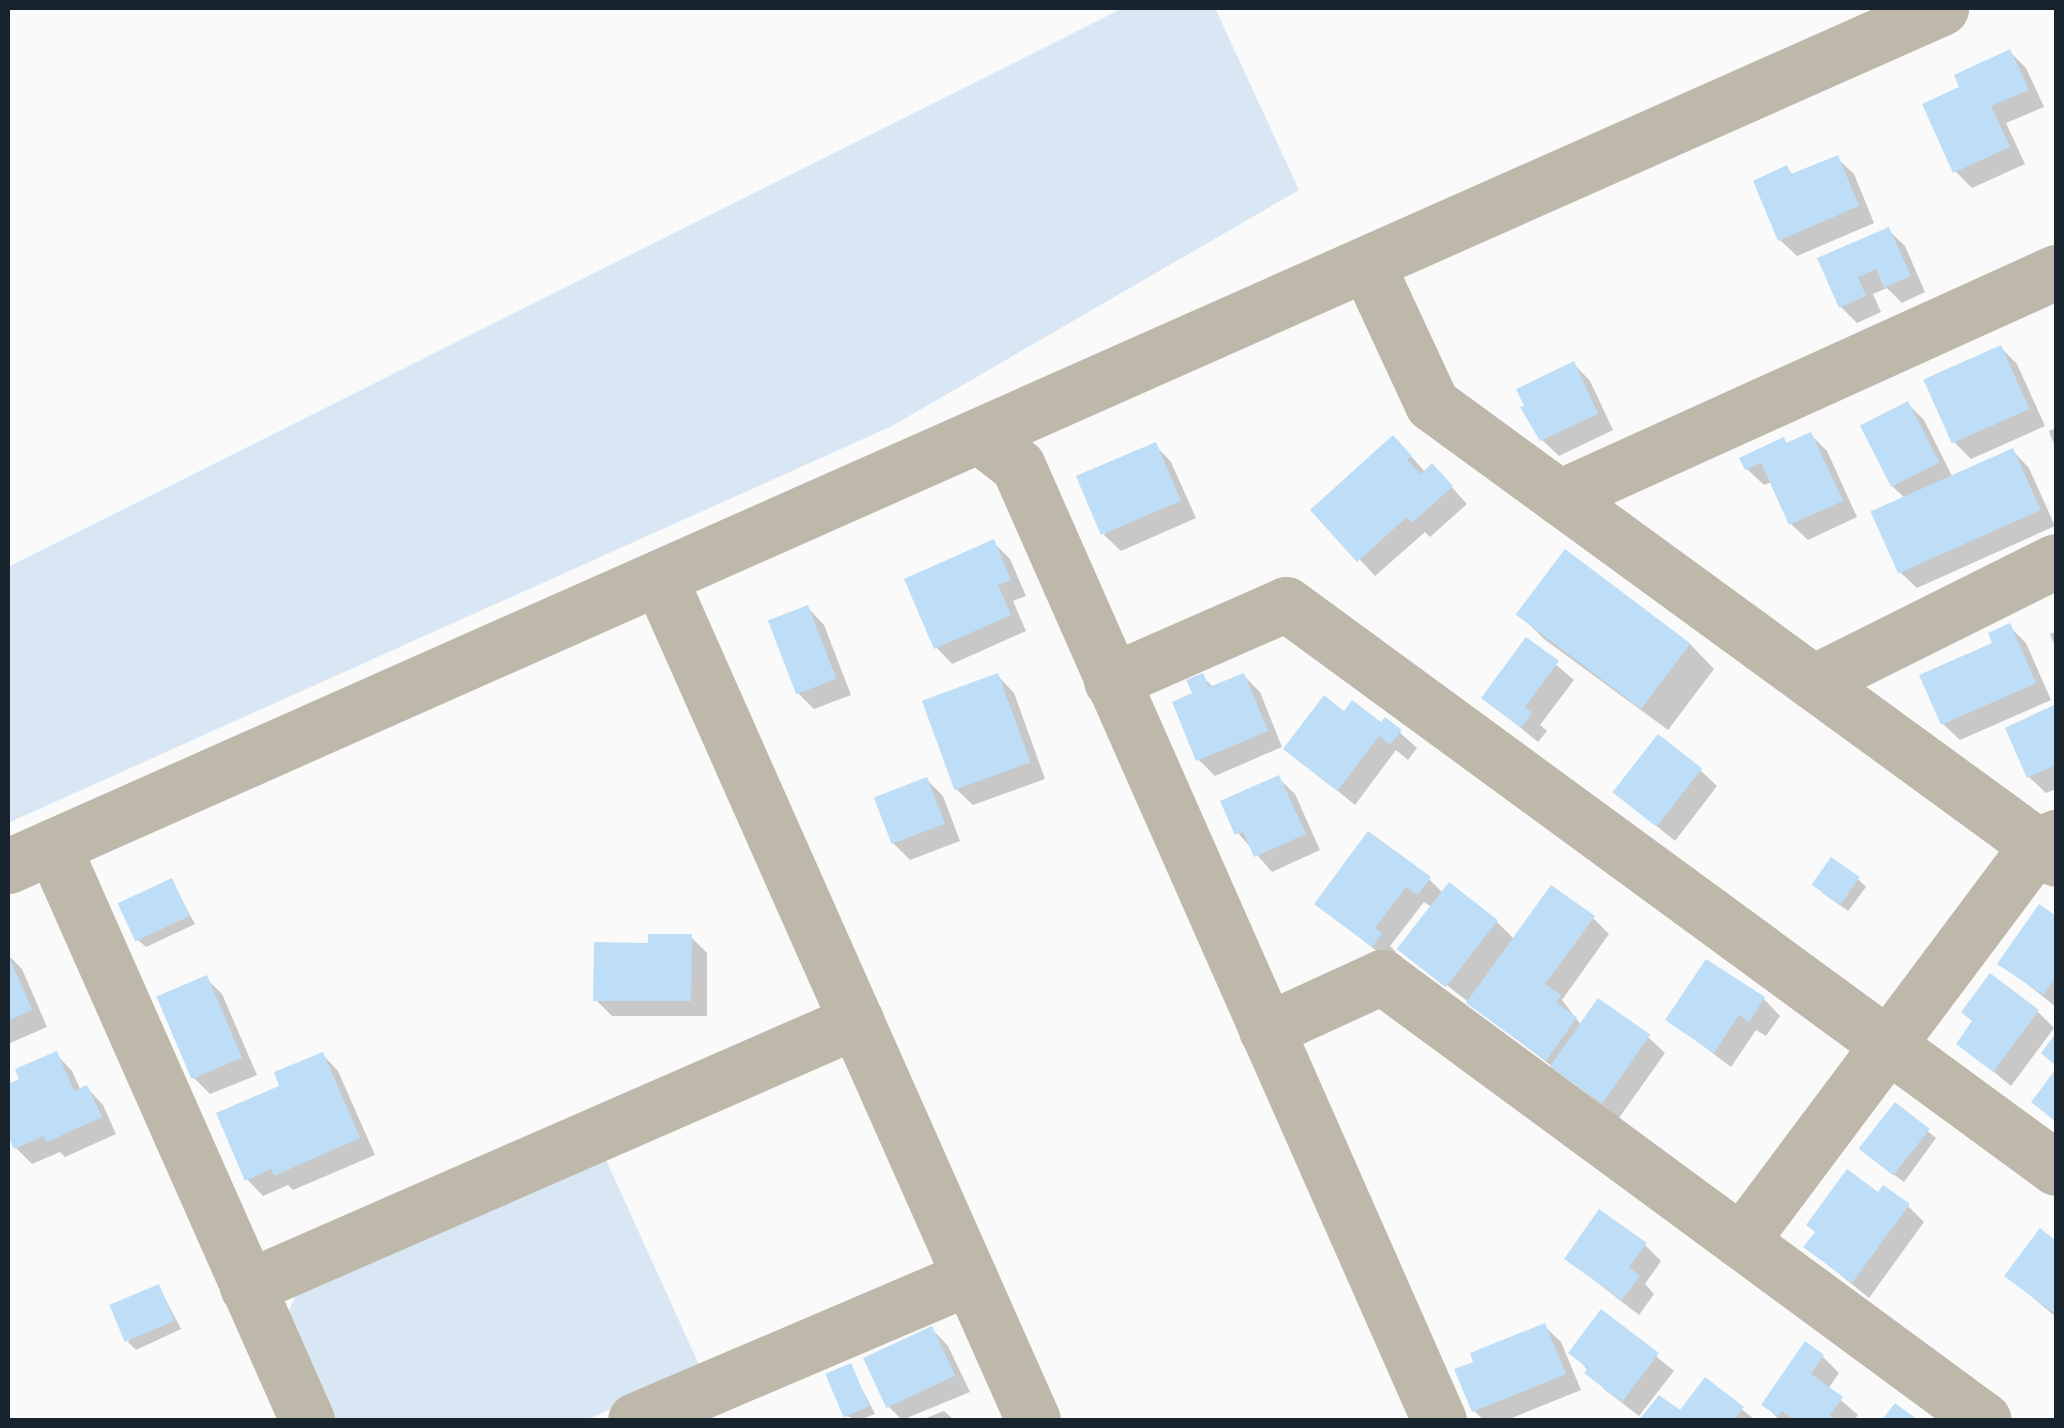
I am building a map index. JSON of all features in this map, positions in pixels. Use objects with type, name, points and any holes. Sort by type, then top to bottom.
[{"type":"street","points":[[306,1420],[247,1287],[30,856],[1941,8]]},
{"type":"street","points":[[1367,264],[1432,404],[1814,682],[2050,847],[1889,1045],[1741,1241]]},
{"type":"street","points":[[1560,497],[2056,272]]},
{"type":"street","points":[[981,437],[1018,466],[1439,1420]]},
{"type":"street","points":[[1814,682],[2056,561]]},
{"type":"street","points":[[660,579],[1034,1420]]},
{"type":"street","points":[[1112,681],[1286,604],[2056,1168]]},
{"type":"street","points":[[1266,1030],[1382,977],[1984,1420]]},
{"type":"street","points":[[247,1287],[856,1021]]},
{"type":"street","points":[[635,1420],[970,1277]]},
{"type":"shaded area","points":[[1123,8],[1215,8],[1299,190],[892,426],[8,823],[8,567]]},
{"type":"shaded area","points":[[606,1160],[701,1369],[586,1420],[328,1420],[285,1320],[298,1290]]},
{"type":"building","points":[[2010,49],[2029,90],[1991,106],[2010,147],[1953,173],[1922,104],[1959,87],[1954,75]]},
{"type":"building","points":[[1838,155],[1859,206],[1778,241],[1753,181],[1787,165],[1791,174]]},
{"type":"building","points":[[1889,227],[1911,276],[1884,288],[1876,269],[1858,277],[1866,296],[1839,308],[1817,258]]},
{"type":"building","points":[[2001,345],[2029,409],[1952,444],[1923,380]]},
{"type":"building","points":[[1574,361],[1598,414],[1540,441],[1520,407],[1524,406],[1516,389]]},
{"type":"building","points":[[1908,401],[1939,462],[1891,487],[1860,426]]},
{"type":"building","points":[[1811,432],[1843,501],[1789,525],[1761,463],[1745,470],[1739,458],[1784,437],[1786,443]]},
{"type":"building","points":[[1393,435],[1412,456],[1407,460],[1421,474],[1432,463],[1453,486],[1412,523],[1407,517],[1357,562],[1310,510]]},
{"type":"building","points":[[1156,442],[1181,501],[1101,535],[1076,476]]},
{"type":"building","points":[[2013,448],[2041,510],[1898,574],[1870,511]]},
{"type":"building","points":[[994,539],[1011,580],[998,585],[1011,615],[934,649],[904,579]]},
{"type":"building","points":[[1565,549],[1690,643],[1641,709],[1516,614]]},
{"type":"building","points":[[808,605],[836,679],[796,694],[768,620]]},
{"type":"building","points":[[2010,623],[2036,683],[1941,725],[1919,675],[1992,643],[1988,633]]},
{"type":"building","points":[[1526,637],[1559,661],[1525,707],[1532,713],[1521,728],[1481,698]]},
{"type":"building","points":[[998,673],[1030,762],[954,790],[922,701]]},
{"type":"building","points":[[1203,673],[1209,687],[1244,673],[1268,731],[1196,761],[1172,702],[1192,693],[1186,680]]},
{"type":"building","points":[[1324,695],[1344,711],[1352,700],[1381,722],[1385,717],[1402,730],[1390,745],[1379,736],[1337,791],[1283,749]]},
{"type":"building","points":[[2056,704],[2056,765],[2027,778],[2005,728]]},
{"type":"building","points":[[1658,734],[1702,768],[1657,827],[1612,792]]},
{"type":"building","points":[[1279,775],[1306,834],[1254,857],[1243,832],[1235,835],[1220,801]]},
{"type":"building","points":[[927,777],[945,824],[892,844],[874,797]]},
{"type":"building","points":[[1368,831],[1431,877],[1418,895],[1406,887],[1375,928],[1382,933],[1372,947],[1314,904]]},
{"type":"building","points":[[1831,857],[1860,877],[1840,905],[1811,885]]},
{"type":"building","points":[[172,878],[190,916],[135,941],[118,903]]},
{"type":"building","points":[[1449,882],[1498,920],[1446,987],[1397,949]]},
{"type":"building","points":[[1551,885],[1595,916],[1545,984],[1561,995],[1556,1003],[1577,1017],[1546,1061],[1466,1003]]},
{"type":"building","points":[[2039,904],[2056,916],[2056,977],[2044,995],[1997,964]]},
{"type":"building","points":[[648,934],[692,934],[691,1001],[593,1001],[594,942],[648,943]]},
{"type":"building","points":[[8,954],[32,1010],[8,1021]]},
{"type":"building","points":[[1706,959],[1765,997],[1749,1022],[1739,1015],[1714,1053],[1665,1020]]},
{"type":"building","points":[[1990,973],[2039,1010],[1993,1072],[1956,1044],[1972,1021],[1961,1012]]},
{"type":"building","points":[[207,975],[242,1058],[192,1079],[156,996]]},
{"type":"building","points":[[1598,998],[1650,1035],[1602,1104],[1550,1067]]},
{"type":"building","points":[[2056,1033],[2056,1066],[2041,1053]]},
{"type":"building","points":[[57,1051],[74,1091],[87,1085],[102,1117],[47,1142],[44,1136],[14,1149],[8,1136],[8,1084],[19,1079],[15,1069]]},
{"type":"building","points":[[323,1052],[360,1138],[274,1176],[271,1169],[245,1181],[216,1113],[279,1086],[274,1072]]},
{"type":"building","points":[[2056,1069],[2056,1122],[2031,1102]]},
{"type":"building","points":[[1895,1102],[1930,1129],[1893,1176],[1859,1148]]},
{"type":"building","points":[[1847,1169],[1878,1192],[1883,1185],[1910,1204],[1852,1283],[1803,1247],[1815,1232],[1806,1225]]},
{"type":"building","points":[[1599,1209],[1647,1243],[1629,1267],[1640,1276],[1622,1300],[1564,1259]]},
{"type":"building","points":[[2040,1228],[2056,1241],[2055,1314],[2004,1276]]},
{"type":"building","points":[[159,1284],[175,1321],[125,1342],[109,1305]]},
{"type":"building","points":[[1601,1309],[1659,1353],[1622,1402],[1584,1373],[1588,1368],[1568,1353]]},
{"type":"building","points":[[1545,1323],[1566,1374],[1472,1412],[1454,1369],[1473,1362],[1470,1353]]},
{"type":"building","points":[[932,1326],[955,1376],[886,1408],[863,1358]]},
{"type":"building","points":[[1805,1341],[1824,1355],[1811,1374],[1843,1397],[1830,1415],[1837,1420],[1794,1420],[1782,1411],[1778,1416],[1761,1405]]},
{"type":"building","points":[[851,1363],[869,1406],[844,1417],[825,1374]]},
{"type":"building","points":[[1705,1377],[1744,1407],[1734,1420],[1639,1420],[1659,1395],[1680,1410]]},
{"type":"building","points":[[1895,1403],[1918,1420],[1882,1420]]}]
